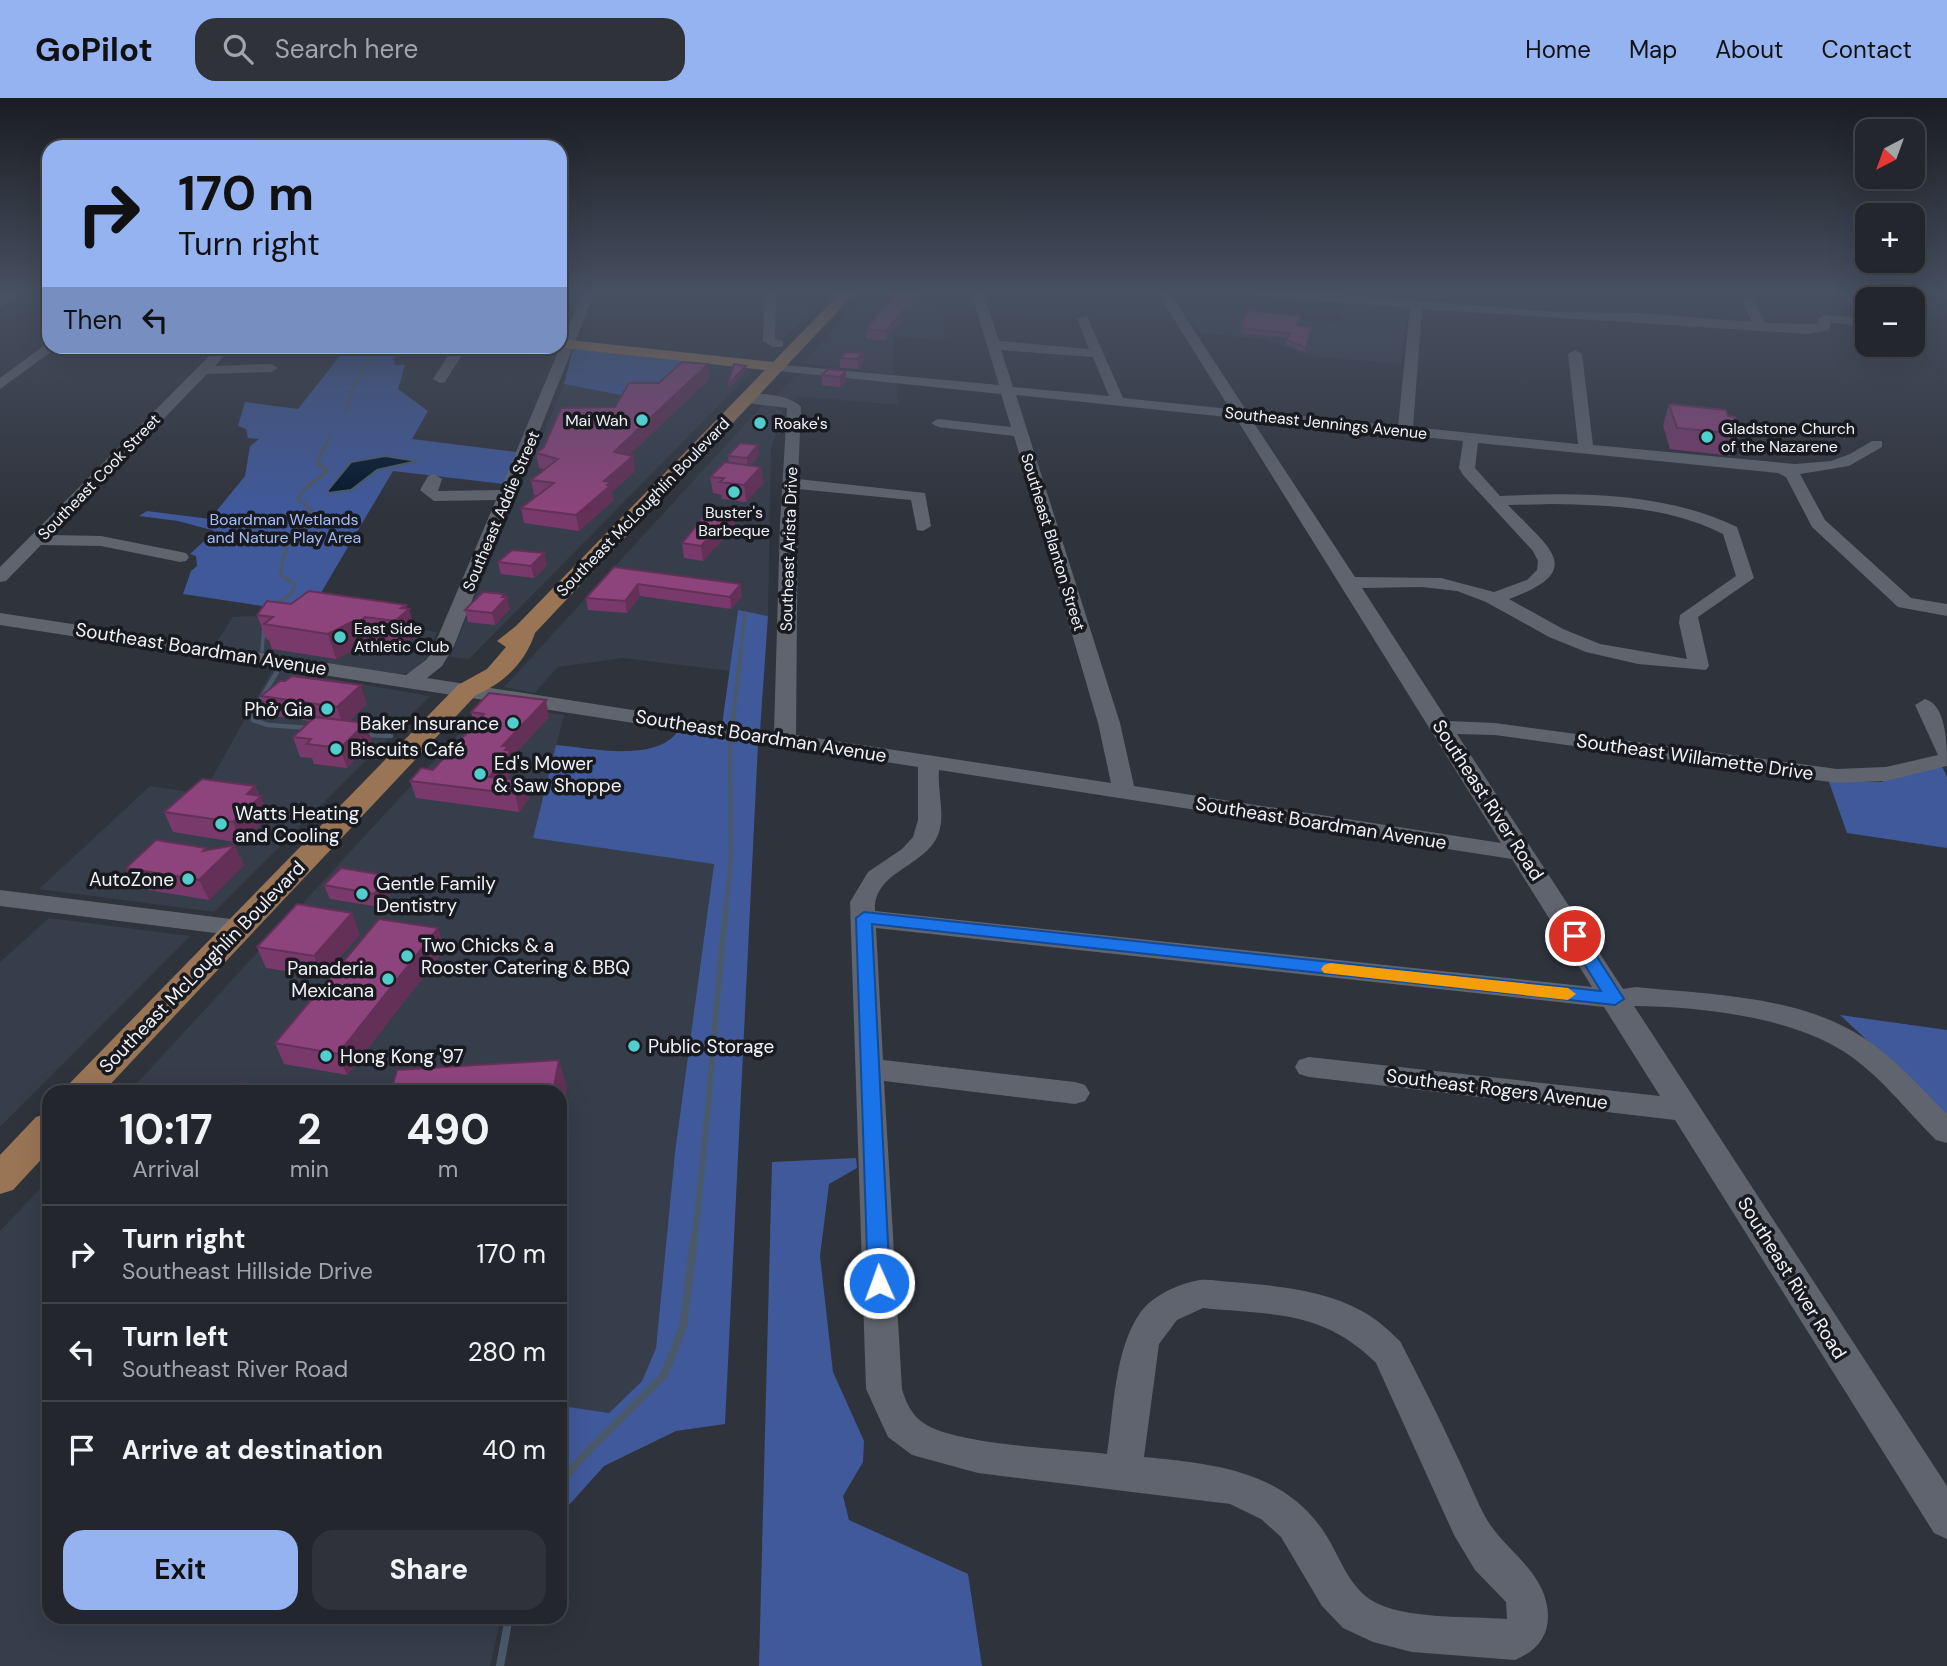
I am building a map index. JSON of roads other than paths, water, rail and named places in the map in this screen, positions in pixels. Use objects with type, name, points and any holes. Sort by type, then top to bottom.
[{"type":"main road","name":"Southeast Jennings Avenue","points":[[760,365],[778,367]]},
{"type":"main road","name":"Southeast McLoughlin Boulevard","points":[[89,1085],[467,690],[489,681],[519,649],[524,631],[778,367]]},
{"type":"main road","points":[[0,1178],[42,1134]]},
{"type":"street","points":[[0,385],[25,365]]},
{"type":"street","name":"Southeast Cook Street","points":[[0,577],[40,540],[207,365]]},
{"type":"street","points":[[440,379],[449,365]]},
{"type":"street","name":"Southeast Addie Street","points":[[411,681],[440,656],[509,495],[557,365]]},
{"type":"street","name":"Southeast Blanton Street","points":[[998,365],[1103,702],[1125,793]]},
{"type":"street","points":[[1103,365],[1118,402]]},
{"type":"street","name":"Southeast River Road","points":[[1209,365],[1947,1520]]},
{"type":"street","points":[[1405,432],[1411,365]]},
{"type":"street","points":[[1576,365],[1586,450]]},
{"type":"street","name":"Southeast Jennings Avenue","points":[[778,367],[1782,469],[1836,465],[1863,455],[1877,444]]},
{"type":"street","points":[[202,370],[271,368]]},
{"type":"street","name":"Southeast Arista Drive","points":[[747,399],[793,405],[785,740]]},
{"type":"street","points":[[938,423],[1018,432]]},
{"type":"street","points":[[1471,438],[1467,468],[1540,549],[1546,561],[1546,571],[1533,584],[1494,598]]},
{"type":"street","points":[[1782,469],[1792,474],[1818,523],[1905,603],[1947,610]]},
{"type":"street","points":[[434,479],[428,490],[434,496],[509,495]]},
{"type":"street","points":[[790,483],[919,496],[923,526]]},
{"type":"street","points":[[1349,583],[1396,580],[1441,584],[1494,598],[1556,633],[1601,651],[1699,666],[1688,622],[1689,615],[1741,582],[1746,574],[1731,531],[1703,516],[1569,499],[1496,501]]},
{"type":"street","points":[[40,540],[101,541],[180,556]]},
{"type":"street","name":"Southeast Boardman Avenue","points":[[0,619],[1522,853]]},
{"type":"street","points":[[1924,705],[1947,752]]},
{"type":"street","name":"Southeast Willamette Drive","points":[[1441,727],[1495,729],[1837,776],[1886,775],[1947,759]]},
{"type":"street","points":[[930,763],[926,776],[927,835],[913,852],[882,869],[868,884],[862,902],[884,1388],[892,1414],[911,1437],[940,1450],[1123,1474],[1232,1486],[1265,1498],[1283,1511],[1310,1545],[1336,1592],[1357,1614],[1396,1628],[1515,1640],[1528,1627],[1529,1601],[1513,1577],[1493,1562],[1462,1515],[1444,1468],[1388,1352],[1376,1337],[1347,1317],[1314,1306],[1203,1294],[1181,1299],[1163,1309],[1149,1324],[1142,1344],[1123,1474]]},
{"type":"street","points":[[0,898],[239,928]]},
{"type":"street","points":[[864,918],[1615,999],[1636,996],[1773,1014],[1813,1025],[1865,1053],[1947,1132]]},
{"type":"street","name":"Southeast Rogers Avenue","points":[[1309,1067],[1686,1110]]},
{"type":"street","points":[[870,1071],[889,1070],[1075,1093]]},
{"type":"waterway","points":[[345,411],[355,384],[367,365]]},
{"type":"waterway","points":[[324,449],[330,437]]},
{"type":"waterway","points":[[275,605],[292,593],[295,584],[280,575],[286,550],[307,520],[311,509],[298,498],[305,488],[328,471],[317,463],[324,449]]},
{"type":"waterway","points":[[741,651],[745,613]]},
{"type":"waterway","points":[[262,651],[264,625]]},
{"type":"waterway","points":[[726,910],[731,857],[730,744],[741,650]]},
{"type":"waterway","points":[[277,672],[254,710],[253,720],[268,725],[309,728]]},
{"type":"waterway","points":[[364,735],[391,736]]},
{"type":"waterway","points":[[694,1241],[726,908]]},
{"type":"waterway","points":[[567,1476],[664,1375],[683,1327],[694,1240]]},
{"type":"waterway","points":[[500,1666],[508,1624]]},
{"type":"place","name":"Mai Wah","points":[[642,420]]},
{"type":"place","name":"Roake's","points":[[760,423]]},
{"type":"place","name":"Gladstone Church of the Nazarene","points":[[1707,437]]},
{"type":"place","name":"Buster's Barbeque","points":[[734,492]]},
{"type":"place","name":"East Side Athletic Club","points":[[340,637]]},
{"type":"place","name":"Phở Gia","points":[[327,709]]},
{"type":"place","name":"Baker Insurance","points":[[513,723]]},
{"type":"place","name":"Biscuits Café","points":[[336,749]]},
{"type":"place","name":"Ed's Mower & Saw Shoppe","points":[[480,774]]},
{"type":"place","name":"Watts Heating and Cooling","points":[[221,824]]},
{"type":"place","name":"AutoZone","points":[[188,879]]},
{"type":"place","name":"Gentle Family Dentistry","points":[[362,894]]},
{"type":"place","name":"Two Chicks & a Rooster Catering & BBQ","points":[[407,956]]},
{"type":"place","name":"Panaderia Mexicana","points":[[388,979]]},
{"type":"place","name":"Public Storage","points":[[634,1046]]},
{"type":"place","name":"Hong Kong '97","points":[[326,1056]]},
{"type":"park label","name":"Boardman Wetlands and Nature Play Area","points":[[284,528]]}]
